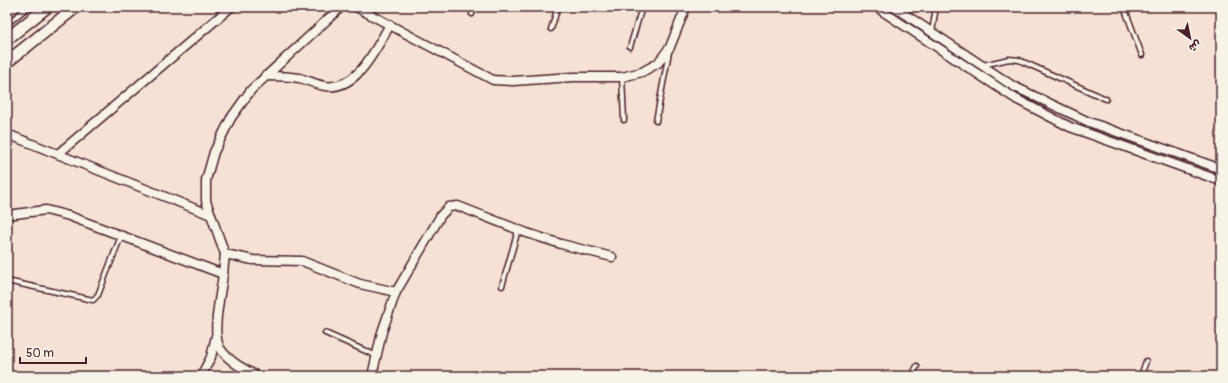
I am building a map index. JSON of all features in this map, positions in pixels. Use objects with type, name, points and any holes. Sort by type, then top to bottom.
[{"type":"main road","points":[[7,39],[47,7]]},
{"type":"main road","points":[[7,62],[76,7]]},
{"type":"street","points":[[58,154],[230,7]]},
{"type":"street","points":[[201,376],[211,357],[216,335],[225,254],[206,201],[206,180],[214,152],[231,118],[251,90],[340,7]]},
{"type":"street","points":[[356,7],[493,80],[513,81],[573,77],[622,77],[642,72],[658,63],[670,47],[686,7]]},
{"type":"street","points":[[876,7],[1016,100],[1063,124],[1221,181]]},
{"type":"street","points":[[894,7],[1013,86],[1089,122],[1221,169]]},
{"type":"street","points":[[265,76],[298,78],[325,86],[339,85],[352,79],[364,66],[390,25]]},
{"type":"street","points":[[7,134],[211,215]]},
{"type":"street","points":[[372,376],[382,332],[396,292],[441,215],[449,207],[458,206],[518,230],[561,244],[612,257]]},
{"type":"street","points":[[7,215],[46,210],[223,274]]},
{"type":"street","points":[[225,254],[253,260],[302,261],[360,284],[396,292]]},
{"type":"street","points":[[216,335],[220,348],[238,366],[257,376]]},
{"type":"lane","points":[[7,24],[28,7]]},
{"type":"lane","points":[[472,14],[475,7]]},
{"type":"lane","points":[[551,29],[558,7]]},
{"type":"lane","points":[[630,47],[642,7]]},
{"type":"lane","points":[[932,32],[936,7]]},
{"type":"lane","points":[[1124,7],[1142,55]]},
{"type":"lane","points":[[656,121],[670,47]]},
{"type":"lane","points":[[982,65],[1009,59],[1019,60],[1106,99]]},
{"type":"lane","points":[[622,77],[624,120]]},
{"type":"lane","points":[[502,286],[518,230]]},
{"type":"lane","points":[[7,281],[93,300],[98,295],[121,236]]},
{"type":"lane","points":[[325,333],[377,356]]},
{"type":"lane","points":[[1141,376],[1146,361]]},
{"type":"lane","points":[[912,376],[917,366]]}]
